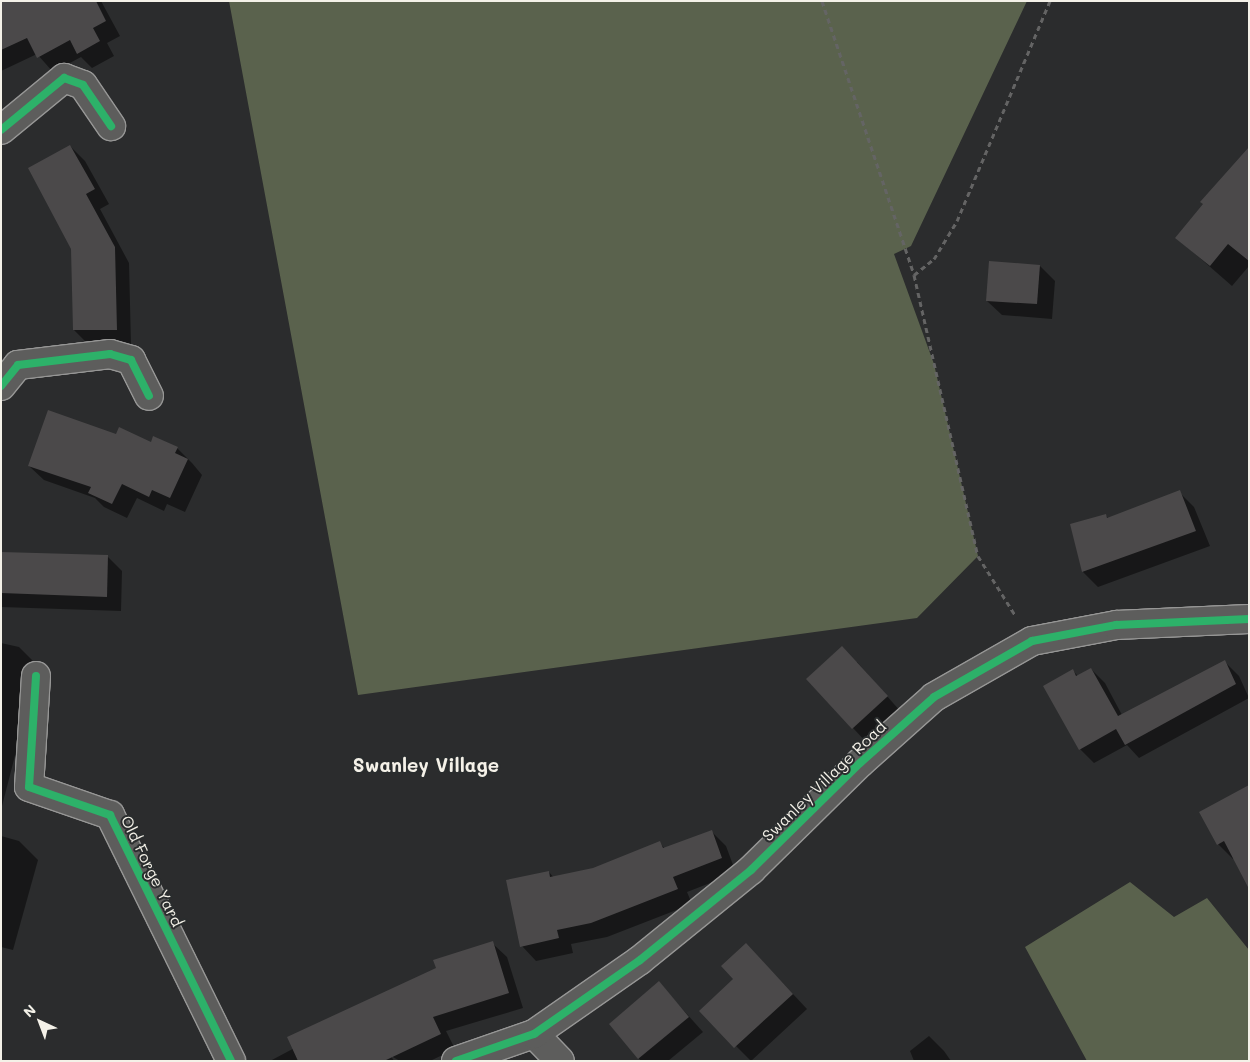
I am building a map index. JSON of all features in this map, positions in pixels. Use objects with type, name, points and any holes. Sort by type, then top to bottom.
[{"type":"street","points":[[1,130],[64,78],[83,85],[111,126]]},
{"type":"street","points":[[1,386],[18,366],[110,354],[131,360],[149,396]]},
{"type":"street","name":"Swanley Village Road","points":[[456,1061],[534,1034],[640,960],[751,870],[860,763],[934,698],[1032,641],[1116,625],[1247,621]]},
{"type":"street","name":"Old Forge Yard","points":[[36,676],[29,787],[110,815],[231,1061]]},
{"type":"street","points":[[534,1034],[560,1061]]},
{"type":"path","points":[[822,1],[914,275],[978,556],[1032,641]]},
{"type":"path","points":[[914,275],[934,259],[957,221],[1050,1]]},
{"type":"green space","points":[[229,1],[1027,1],[911,246],[894,254],[934,364],[978,556],[917,618],[358,695]]},
{"type":"green space","points":[[1130,882],[1174,917],[1207,898],[1249,950],[1249,1061],[1087,1061],[1025,947]]},
{"type":"building","points":[[1,1],[96,1],[106,21],[93,28],[100,41],[77,54],[70,40],[37,58],[27,38],[1,50]]},
{"type":"building","points":[[70,145],[95,189],[86,194],[115,247],[117,330],[73,330],[71,249],[28,168]]},
{"type":"building","points":[[1249,147],[1249,261],[1228,244],[1210,266],[1175,238],[1203,204],[1200,202]]},
{"type":"building","points":[[989,261],[1040,265],[1037,304],[986,301]]},
{"type":"building","points":[[48,410],[116,434],[119,427],[151,442],[153,436],[178,447],[175,453],[188,459],[170,498],[152,490],[149,497],[122,484],[112,504],[88,493],[91,487],[28,466]]},
{"type":"building","points":[[1180,490],[1196,531],[1082,572],[1070,524],[1106,514],[1107,518]]},
{"type":"building","points":[[1,552],[108,555],[107,597],[1,593]]},
{"type":"building","points":[[842,646],[888,696],[852,729],[806,679]]},
{"type":"building","points":[[1225,660],[1236,684],[1125,745],[1116,729],[1079,750],[1043,686],[1073,669],[1076,676],[1091,668],[1118,716]]},
{"type":"building","points":[[1249,785],[1249,889],[1224,841],[1217,845],[1199,812]]},
{"type":"building","points":[[712,830],[722,858],[673,877],[678,889],[591,923],[557,930],[559,938],[520,947],[506,880],[549,871],[550,877],[593,868],[660,841],[663,848]]},
{"type":"building","points":[[493,941],[509,993],[433,1017],[441,1034],[384,1061],[298,1061],[287,1037],[436,968],[433,960]]},
{"type":"building","points":[[746,943],[793,994],[734,1048],[699,1011],[733,979],[721,966]]},
{"type":"building","points":[[659,981],[689,1017],[638,1059],[609,1024]]},
{"type":"cycle path","points":[[1,130],[64,78],[83,85],[111,126]]},
{"type":"cycle path","points":[[1,386],[18,365],[110,354],[131,360],[149,396]]},
{"type":"cycle path","points":[[456,1061],[534,1034],[640,960],[751,870],[860,763],[934,697],[1032,641],[1116,625],[1249,619]]},
{"type":"cycle path","points":[[36,676],[29,787],[110,815],[231,1061]]},
{"type":"district","name":"Swanley Village","points":[[426,765]]}]
